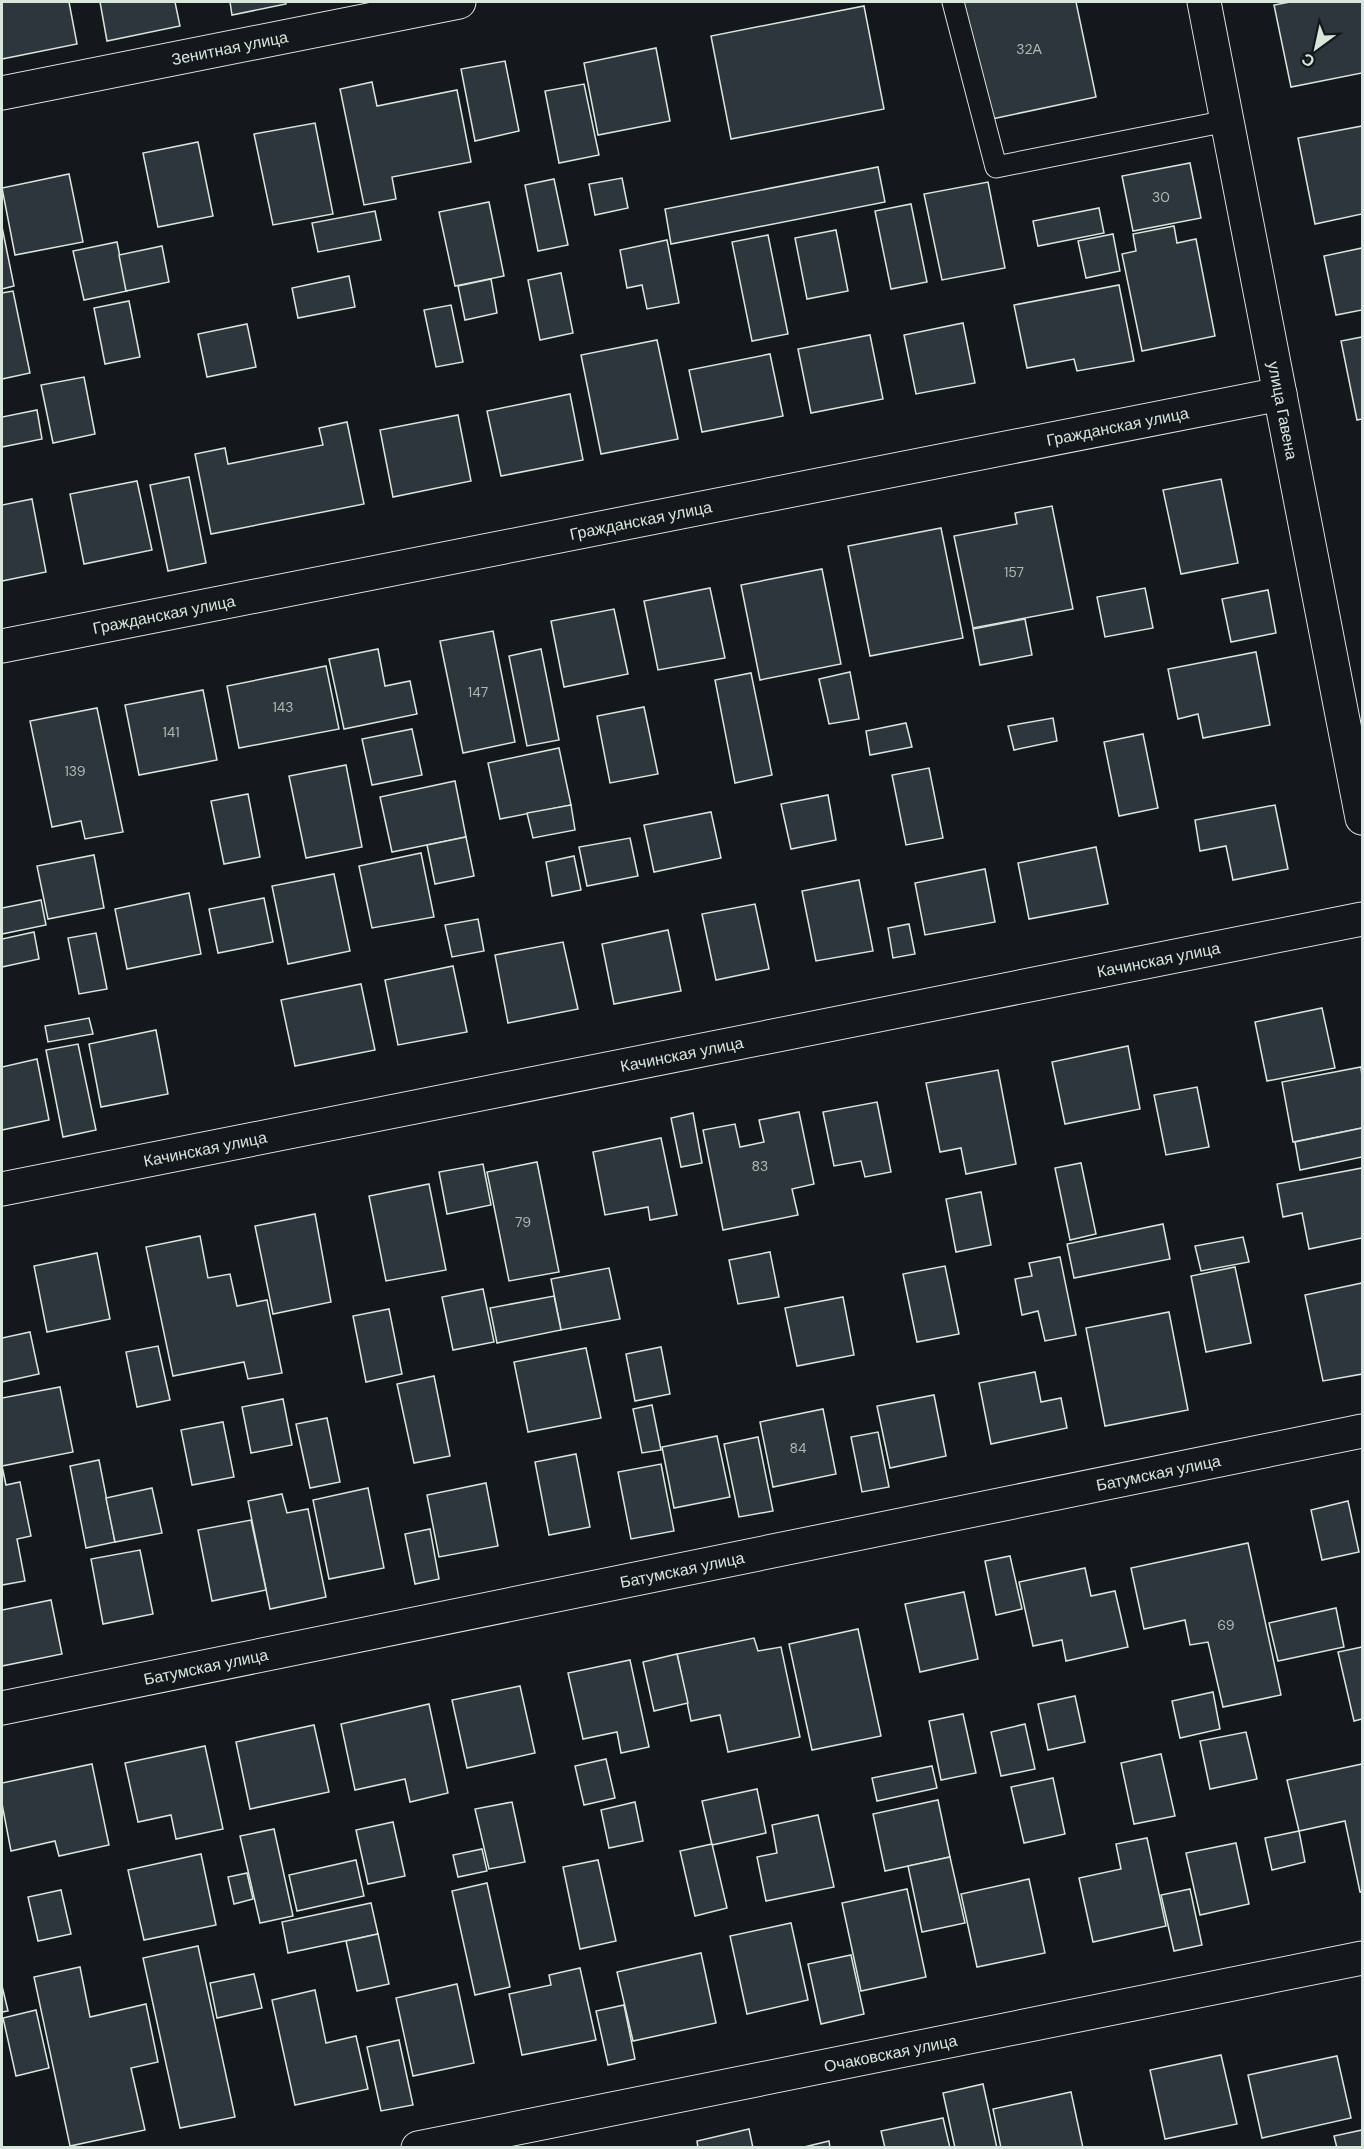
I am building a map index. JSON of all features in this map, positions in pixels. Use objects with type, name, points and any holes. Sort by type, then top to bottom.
[{"type":"street","name":"Зенитная улица","points":[[2,93],[459,2]]},
{"type":"street","name":"улица Гавена","points":[[1204,2],[1362,818]]},
{"type":"street","name":"Гражданская улица","points":[[2,646],[1280,394]]},
{"type":"street","name":"Качинская улица","points":[[2,1190],[1362,919]]},
{"type":"street","name":"Батумская улица","points":[[2,1708],[1362,1431]]},
{"type":"street","name":"Очаковская улица","points":[[418,2148],[1362,1958]]},
{"type":"lane","points":[[952,2],[996,167],[1227,121]]},
{"type":"building","points":[[2,2],[69,2],[77,44],[2,59]]},
{"type":"building","points":[[100,2],[175,2],[180,26],[107,41]]},
{"type":"building","points":[[230,2],[286,2],[286,4],[232,15]]},
{"type":"building","points":[[961,2],[1076,2],[1096,97],[987,120]]},
{"type":"building","points":[[1290,2],[1362,2],[1362,73],[1291,87],[1274,5]]},
{"type":"building","points":[[864,6],[884,109],[731,139],[711,36]]},
{"type":"building","points":[[656,48],[670,121],[598,135],[584,63]]},
{"type":"building","points":[[505,61],[519,131],[475,141],[461,69]]},
{"type":"building","points":[[372,82],[377,106],[457,90],[471,162],[392,177],[396,199],[364,205],[340,89]]},
{"type":"building","points":[[584,84],[599,155],[559,163],[545,91]]},
{"type":"building","points":[[315,123],[333,214],[273,225],[254,134]]},
{"type":"building","points":[[1362,126],[1362,214],[1315,224],[1298,138]]},
{"type":"building","points":[[198,142],[213,216],[158,227],[143,153]]},
{"type":"building","points":[[1190,163],[1201,218],[1133,231],[1122,176]]},
{"type":"building","points":[[878,167],[885,202],[671,244],[665,209]]},
{"type":"building","points":[[69,174],[83,242],[15,255],[2,188]]},
{"type":"building","points":[[622,178],[628,208],[595,215],[589,184]]},
{"type":"building","points":[[554,179],[568,245],[538,251],[525,185]]},
{"type":"building","points":[[988,182],[1005,268],[942,280],[924,194]]},
{"type":"building","points":[[489,202],[504,276],[455,286],[439,212]]},
{"type":"building","points":[[911,204],[927,282],[891,289],[875,211]]},
{"type":"building","points":[[1099,208],[1104,233],[1038,246],[1033,221]]},
{"type":"building","points":[[375,211],[381,240],[318,252],[312,223]]},
{"type":"building","points":[[1174,226],[1177,243],[1196,239],[1215,336],[1142,351],[1122,254],[1136,251],[1133,234]]},
{"type":"building","points":[[2,227],[14,286],[2,289]]},
{"type":"building","points":[[836,230],[848,291],[807,299],[795,238]]},
{"type":"building","points":[[1113,234],[1120,271],[1086,278],[1078,241]]},
{"type":"building","points":[[768,235],[788,334],[752,341],[732,242]]},
{"type":"building","points":[[667,240],[679,303],[647,309],[642,285],[627,288],[620,250]]},
{"type":"building","points":[[117,242],[127,291],[84,300],[73,251]]},
{"type":"building","points":[[162,246],[169,282],[126,291],[119,255]]},
{"type":"building","points":[[1362,248],[1362,310],[1336,315],[1324,256]]},
{"type":"building","points":[[561,273],[573,333],[540,340],[528,280]]},
{"type":"building","points":[[349,276],[355,307],[298,318],[292,288]]},
{"type":"building","points":[[491,279],[497,313],[465,320],[458,286]]},
{"type":"building","points":[[1119,285],[1134,361],[1077,371],[1074,359],[1027,368],[1014,305]]},
{"type":"building","points":[[13,291],[30,373],[2,379],[2,293]]},
{"type":"building","points":[[129,301],[140,357],[105,364],[94,308]]},
{"type":"building","points":[[451,305],[463,362],[436,367],[424,310]]},
{"type":"building","points":[[963,323],[975,383],[916,394],[904,335]]},
{"type":"building","points":[[247,324],[256,367],[207,377],[198,334]]},
{"type":"building","points":[[870,335],[883,399],[811,413],[798,349]]},
{"type":"building","points":[[1362,337],[1362,419],[1357,420],[1341,341]]},
{"type":"building","points":[[657,340],[678,439],[601,454],[581,355]]},
{"type":"building","points":[[770,354],[783,416],[702,432],[689,370]]},
{"type":"building","points":[[84,377],[95,434],[53,443],[41,385]]},
{"type":"building","points":[[570,394],[583,460],[501,476],[487,411]]},
{"type":"building","points":[[37,410],[42,439],[2,447],[2,417]]},
{"type":"building","points":[[458,415],[471,481],[393,497],[380,430]]},
{"type":"building","points":[[347,422],[364,504],[211,534],[195,454],[225,448],[228,464],[323,445],[319,428]]},
{"type":"building","points":[[189,477],[206,563],[168,571],[150,485]]},
{"type":"building","points":[[1221,479],[1238,563],[1181,574],[1163,490]]},
{"type":"building","points":[[137,481],[152,550],[84,564],[70,494]]},
{"type":"building","points":[[32,499],[46,572],[2,581],[2,505]]},
{"type":"building","points":[[1052,506],[1073,609],[973,628],[954,536],[1017,524],[1015,513]]},
{"type":"building","points":[[941,528],[963,638],[870,656],[848,546]]},
{"type":"building","points":[[822,569],[841,664],[760,680],[741,585]]},
{"type":"building","points":[[710,588],[725,658],[658,670],[644,601]]},
{"type":"building","points":[[1145,588],[1153,628],[1105,637],[1097,597]]},
{"type":"building","points":[[1268,590],[1276,633],[1231,642],[1222,599]]},
{"type":"building","points":[[614,609],[628,674],[564,687],[551,621]]},
{"type":"building","points":[[1025,619],[1032,655],[980,665],[973,629]]},
{"type":"building","points":[[493,631],[515,742],[463,753],[440,641]]},
{"type":"building","points":[[378,649],[385,686],[410,681],[417,714],[344,729],[329,659]]},
{"type":"building","points":[[541,649],[559,740],[527,746],[509,656]]},
{"type":"building","points":[[1256,652],[1270,725],[1203,738],[1198,714],[1178,719],[1168,669]]},
{"type":"building","points":[[326,666],[339,729],[239,748],[227,686]]},
{"type":"building","points":[[850,672],[859,719],[829,724],[819,679]]},
{"type":"building","points":[[751,673],[772,775],[735,783],[715,680]]},
{"type":"building","points":[[203,690],[217,760],[139,775],[125,705]]},
{"type":"building","points":[[644,707],[658,774],[610,783],[597,716]]},
{"type":"building","points":[[97,708],[123,832],[85,839],[81,821],[52,827],[30,721]]},
{"type":"building","points":[[1053,718],[1057,741],[1014,750],[1008,726]]},
{"type":"building","points":[[906,723],[912,747],[870,755],[866,731]]},
{"type":"building","points":[[412,729],[422,775],[372,785],[362,739]]},
{"type":"building","points":[[1143,734],[1158,808],[1119,816],[1104,742]]},
{"type":"building","points":[[559,748],[571,805],[500,819],[488,763]]},
{"type":"building","points":[[346,765],[362,847],[306,858],[289,776]]},
{"type":"building","points":[[929,768],[943,838],[906,845],[892,775]]},
{"type":"building","points":[[455,781],[466,837],[392,852],[380,797]]},
{"type":"building","points":[[248,794],[260,857],[224,864],[211,801]]},
{"type":"building","points":[[828,795],[836,840],[791,849],[781,804]]},
{"type":"building","points":[[571,805],[575,830],[533,838],[527,813]]},
{"type":"building","points":[[1275,805],[1288,869],[1233,880],[1226,846],[1200,851],[1195,820]]},
{"type":"building","points":[[711,812],[721,858],[654,872],[644,825]]},
{"type":"building","points":[[466,837],[474,876],[435,884],[427,845]]},
{"type":"building","points":[[630,838],[638,876],[587,886],[579,847]]},
{"type":"building","points":[[1096,847],[1108,904],[1029,919],[1018,863]]},
{"type":"building","points":[[421,853],[434,917],[372,928],[359,866]]},
{"type":"building","points":[[94,855],[104,908],[48,919],[37,866]]},
{"type":"building","points":[[574,856],[581,890],[552,896],[546,862]]},
{"type":"building","points":[[985,869],[995,922],[925,935],[915,883]]},
{"type":"building","points":[[334,874],[350,951],[288,964],[272,886]]},
{"type":"building","points":[[859,880],[873,951],[816,961],[802,891]]},
{"type":"building","points":[[189,893],[201,954],[127,969],[115,909]]},
{"type":"building","points":[[264,898],[273,942],[218,953],[209,909]]},
{"type":"building","points":[[41,900],[46,925],[2,934],[2,908]]},
{"type":"building","points":[[755,904],[769,969],[716,980],[702,914]]},
{"type":"building","points":[[478,919],[484,951],[452,957],[445,925]]},
{"type":"building","points":[[909,924],[915,954],[893,958],[888,928]]},
{"type":"building","points":[[668,930],[681,991],[614,1004],[602,944]]},
{"type":"building","points":[[34,932],[39,959],[2,967],[2,939]]},
{"type":"building","points":[[96,933],[107,989],[79,994],[68,938]]},
{"type":"building","points":[[563,942],[578,1009],[508,1023],[495,955]]},
{"type":"building","points":[[453,966],[467,1032],[398,1045],[385,980]]},
{"type":"building","points":[[361,984],[375,1050],[295,1066],[281,1000]]},
{"type":"building","points":[[1322,1008],[1335,1068],[1267,1081],[1255,1022]]},
{"type":"building","points":[[89,1018],[93,1034],[48,1042],[45,1026]]},
{"type":"building","points":[[156,1030],[168,1094],[101,1107],[89,1044]]},
{"type":"building","points":[[78,1044],[96,1130],[63,1137],[46,1050]]},
{"type":"building","points":[[1128,1046],[1140,1109],[1065,1124],[1052,1062]]},
{"type":"building","points":[[37,1059],[49,1120],[2,1130],[2,1067]]},
{"type":"building","points":[[1361,1067],[1362,1128],[1293,1142],[1282,1082]]},
{"type":"building","points":[[998,1070],[1016,1164],[966,1174],[961,1148],[940,1152],[926,1083]]},
{"type":"building","points":[[1197,1087],[1209,1147],[1166,1155],[1154,1095]]},
{"type":"building","points":[[877,1102],[891,1172],[865,1177],[861,1161],[834,1166],[823,1112]]},
{"type":"building","points":[[799,1112],[814,1184],[792,1189],[798,1215],[723,1230],[703,1130],[735,1124],[740,1147],[764,1142],[759,1120]]},
{"type":"building","points":[[693,1113],[702,1163],[681,1167],[671,1118]]},
{"type":"building","points":[[1362,1128],[1362,1157],[1300,1170],[1295,1142]]},
{"type":"building","points":[[661,1138],[677,1215],[650,1220],[648,1207],[605,1215],[593,1152]]},
{"type":"building","points":[[537,1162],[559,1272],[509,1281],[487,1172]]},
{"type":"building","points":[[1081,1163],[1096,1234],[1070,1240],[1055,1168]]},
{"type":"building","points":[[483,1164],[491,1205],[447,1214],[439,1172]]},
{"type":"building","points":[[1362,1168],[1362,1238],[1309,1249],[1302,1213],[1283,1217],[1277,1184]]},
{"type":"building","points":[[429,1184],[446,1270],[386,1281],[369,1196]]},
{"type":"building","points":[[981,1192],[991,1245],[956,1252],[946,1199]]},
{"type":"building","points":[[315,1214],[331,1302],[273,1314],[255,1226]]},
{"type":"building","points":[[1163,1224],[1170,1259],[1074,1278],[1067,1244]]},
{"type":"building","points":[[200,1236],[208,1278],[230,1274],[237,1306],[267,1300],[282,1373],[248,1379],[244,1362],[173,1376],[146,1247]]},
{"type":"building","points":[[1243,1237],[1249,1262],[1201,1271],[1195,1246]]},
{"type":"building","points":[[770,1252],[779,1297],[738,1304],[729,1260]]},
{"type":"building","points":[[97,1253],[110,1319],[47,1332],[34,1266]]},
{"type":"building","points":[[1060,1257],[1076,1335],[1045,1341],[1038,1311],[1022,1315],[1015,1279],[1032,1276],[1029,1263]]},
{"type":"building","points":[[945,1266],[959,1334],[917,1342],[903,1274]]},
{"type":"building","points":[[1235,1267],[1251,1343],[1206,1352],[1191,1276]]},
{"type":"building","points":[[609,1268],[620,1319],[561,1330],[551,1279]]},
{"type":"building","points":[[1362,1283],[1362,1374],[1323,1381],[1305,1295]]},
{"type":"building","points":[[483,1289],[494,1342],[453,1350],[442,1297]]},
{"type":"building","points":[[554,1296],[561,1330],[497,1343],[490,1308]]},
{"type":"building","points":[[843,1297],[854,1355],[797,1366],[785,1308]]},
{"type":"building","points":[[389,1309],[402,1374],[366,1382],[353,1316]]},
{"type":"building","points":[[1169,1312],[1188,1410],[1105,1426],[1086,1328]]},
{"type":"building","points":[[30,1332],[39,1374],[2,1382],[2,1338]]},
{"type":"building","points":[[158,1346],[170,1400],[137,1407],[126,1352]]},
{"type":"building","points":[[661,1347],[670,1394],[635,1401],[626,1354]]},
{"type":"building","points":[[586,1348],[601,1418],[528,1432],[514,1362]]},
{"type":"building","points":[[1035,1372],[1041,1402],[1061,1398],[1067,1428],[991,1444],[979,1383]]},
{"type":"building","points":[[434,1376],[450,1456],[414,1463],[397,1384]]},
{"type":"building","points":[[60,1387],[73,1452],[2,1466],[2,1398]]},
{"type":"building","points":[[934,1395],[946,1456],[890,1468],[877,1406]]},
{"type":"building","points":[[283,1399],[292,1445],[251,1453],[242,1407]]},
{"type":"building","points":[[652,1405],[661,1450],[642,1453],[633,1409]]},
{"type":"building","points":[[823,1409],[836,1474],[773,1487],[760,1422]]},
{"type":"building","points":[[327,1418],[340,1482],[310,1488],[296,1424]]},
{"type":"building","points":[[223,1422],[234,1477],[192,1485],[181,1430]]},
{"type":"building","points":[[878,1432],[889,1487],[862,1492],[851,1437]]},
{"type":"building","points":[[717,1436],[730,1497],[674,1508],[662,1447]]},
{"type":"building","points":[[758,1437],[773,1511],[739,1517],[724,1444]]},
{"type":"building","points":[[576,1454],[590,1527],[549,1535],[535,1462]]},
{"type":"building","points":[[99,1460],[115,1542],[86,1548],[70,1466]]},
{"type":"building","points":[[661,1464],[674,1531],[631,1539],[618,1472]]},
{"type":"building","points":[[2,1466],[6,1485],[20,1482],[31,1536],[17,1539],[25,1581],[2,1585]]},
{"type":"building","points":[[486,1483],[498,1546],[439,1557],[427,1495]]},
{"type":"building","points":[[152,1488],[162,1533],[115,1542],[106,1498]]},
{"type":"building","points":[[368,1488],[384,1568],[329,1579],[313,1500]]},
{"type":"building","points":[[282,1494],[287,1513],[308,1509],[326,1597],[270,1609],[248,1501]]},
{"type":"building","points":[[1348,1501],[1359,1552],[1322,1560],[1311,1510]]},
{"type":"building","points":[[251,1520],[266,1590],[212,1601],[198,1530]]},
{"type":"building","points":[[430,1529],[439,1579],[415,1584],[405,1534]]},
{"type":"building","points":[[1248,1543],[1281,1695],[1223,1707],[1208,1642],[1190,1645],[1185,1620],[1144,1629],[1131,1568]]},
{"type":"building","points":[[140,1550],[153,1614],[103,1624],[91,1559]]},
{"type":"building","points":[[1010,1556],[1022,1609],[996,1615],[985,1561]]},
{"type":"building","points":[[1085,1568],[1091,1596],[1115,1591],[1128,1647],[1066,1661],[1062,1640],[1033,1646],[1019,1582]]},
{"type":"building","points":[[964,1592],[978,1659],[920,1672],[905,1604]]},
{"type":"building","points":[[51,1600],[62,1654],[2,1666],[2,1610]]},
{"type":"building","points":[[1336,1608],[1344,1647],[1278,1661],[1269,1623]]},
{"type":"building","points":[[858,1629],[881,1736],[812,1750],[789,1644]]},
{"type":"building","points":[[754,1638],[758,1651],[781,1647],[800,1737],[728,1752],[720,1715],[691,1721],[677,1654]]},
{"type":"building","points":[[1362,1647],[1362,1719],[1354,1721],[1338,1652]]},
{"type":"building","points":[[677,1654],[688,1703],[654,1711],[643,1662]]},
{"type":"building","points":[[630,1660],[649,1747],[621,1753],[617,1732],[583,1739],[568,1673]]},
{"type":"building","points":[[520,1686],[535,1753],[467,1768],[452,1700]]},
{"type":"building","points":[[1213,1692],[1220,1729],[1180,1738],[1172,1701]]},
{"type":"building","points":[[1075,1696],[1085,1742],[1048,1750],[1038,1704]]},
{"type":"building","points":[[429,1704],[448,1793],[410,1802],[405,1779],[355,1790],[341,1724]]},
{"type":"building","points":[[963,1714],[976,1773],[941,1780],[929,1721]]},
{"type":"building","points":[[1025,1724],[1035,1769],[1001,1776],[991,1732]]},
{"type":"building","points":[[314,1725],[329,1792],[250,1809],[236,1742]]},
{"type":"building","points":[[1246,1732],[1257,1779],[1210,1789],[1200,1741]]},
{"type":"building","points":[[205,1746],[223,1829],[176,1839],[171,1815],[138,1822],[125,1763]]},
{"type":"building","points":[[1161,1754],[1175,1816],[1134,1824],[1121,1763]]},
{"type":"building","points":[[606,1759],[615,1798],[584,1805],[575,1766]]},
{"type":"building","points":[[92,1764],[109,1845],[59,1856],[55,1841],[11,1851],[2,1804],[2,1783]]},
{"type":"building","points":[[1362,1764],[1362,1892],[1360,1892],[1345,1821],[1299,1831],[1287,1780]]},
{"type":"building","points":[[932,1766],[937,1788],[877,1801],[872,1778]]},
{"type":"building","points":[[1053,1778],[1065,1834],[1024,1843],[1011,1787]]},
{"type":"building","points":[[757,1789],[766,1833],[712,1845],[702,1801]]},
{"type":"building","points":[[938,1800],[950,1857],[885,1871],[873,1814]]},
{"type":"building","points":[[512,1802],[525,1862],[489,1869],[475,1809]]},
{"type":"building","points":[[635,1802],[643,1841],[609,1848],[601,1810]]},
{"type":"building","points":[[818,1815],[834,1887],[766,1901],[757,1857],[777,1853],[772,1825]]},
{"type":"building","points":[[393,1822],[405,1876],[368,1884],[356,1830]]},
{"type":"building","points":[[274,1829],[293,1916],[260,1923],[240,1836]]},
{"type":"building","points":[[1299,1831],[1305,1862],[1272,1870],[1265,1838]]},
{"type":"building","points":[[1147,1838],[1166,1926],[1093,1942],[1079,1878],[1121,1869],[1116,1844]]},
{"type":"building","points":[[1236,1843],[1249,1904],[1200,1915],[1186,1853]]},
{"type":"building","points":[[712,1844],[727,1908],[695,1916],[680,1851]]},
{"type":"building","points":[[482,1849],[487,1871],[458,1877],[453,1855]]},
{"type":"building","points":[[201,1854],[216,1925],[144,1940],[128,1870]]},
{"type":"building","points":[[950,1857],[965,1923],[922,1932],[908,1866]]},
{"type":"building","points":[[356,1860],[364,1896],[297,1911],[289,1875]]},
{"type":"building","points":[[598,1860],[616,1941],[580,1949],[563,1867]]},
{"type":"building","points":[[247,1873],[253,1899],[234,1904],[228,1877]]},
{"type":"building","points":[[1029,1879],[1045,1953],[977,1967],[961,1894]]},
{"type":"building","points":[[487,1883],[510,1987],[475,1995],[452,1891]]},
{"type":"building","points":[[907,1889],[926,1977],[861,1991],[842,1903]]},
{"type":"building","points":[[1190,1889],[1202,1945],[1174,1951],[1161,1895]]},
{"type":"building","points":[[61,1890],[71,1934],[38,1941],[28,1897]]},
{"type":"building","points":[[371,1903],[378,1934],[288,1953],[282,1922]]},
{"type":"building","points":[[791,1923],[808,2000],[747,2014],[730,1936]]},
{"type":"building","points":[[378,1934],[389,1984],[357,1991],[346,1941]]},
{"type":"building","points":[[198,1946],[235,2117],[180,2128],[143,1958]]},
{"type":"building","points":[[701,1953],[716,2023],[633,2041],[617,1972]]},
{"type":"building","points":[[851,1955],[864,2014],[821,2024],[808,1964]]},
{"type":"building","points":[[80,1967],[90,2017],[146,2004],[158,2062],[131,2068],[145,2130],[70,2146],[34,1977]]},
{"type":"building","points":[[580,1968],[596,2040],[522,2055],[509,1994],[551,1985],[549,1975]]},
{"type":"building","points":[[254,1974],[262,2008],[217,2018],[210,1983]]},
{"type":"building","points":[[457,1984],[474,2063],[413,2076],[396,1998]]},
{"type":"building","points":[[2,1986],[8,2011],[2,2012]]},
{"type":"building","points":[[315,1990],[326,2043],[356,2036],[368,2089],[295,2105],[272,2000]]},
{"type":"building","points":[[624,2005],[635,2059],[608,2065],[596,2011]]},
{"type":"building","points":[[36,2010],[49,2068],[16,2076],[3,2018]]},
{"type":"building","points":[[399,2040],[413,2105],[381,2111],[367,2047]]},
{"type":"building","points":[[1221,2055],[1237,2124],[1165,2139],[1150,2070]]},
{"type":"building","points":[[1337,2056],[1351,2118],[1262,2138],[1248,2075]]},
{"type":"building","points":[[983,2084],[997,2148],[955,2148],[943,2093]]},
{"type":"building","points":[[1071,2092],[1083,2148],[1001,2148],[993,2109]]},
{"type":"building","points":[[943,2118],[950,2148],[885,2148],[881,2131]]},
{"type":"building","points":[[749,2129],[753,2148],[698,2148],[697,2141]]},
{"type":"building","points":[[1362,2130],[1362,2148],[1337,2148],[1334,2136]]},
{"type":"building","points":[[829,2141],[830,2148],[800,2148]]}]
